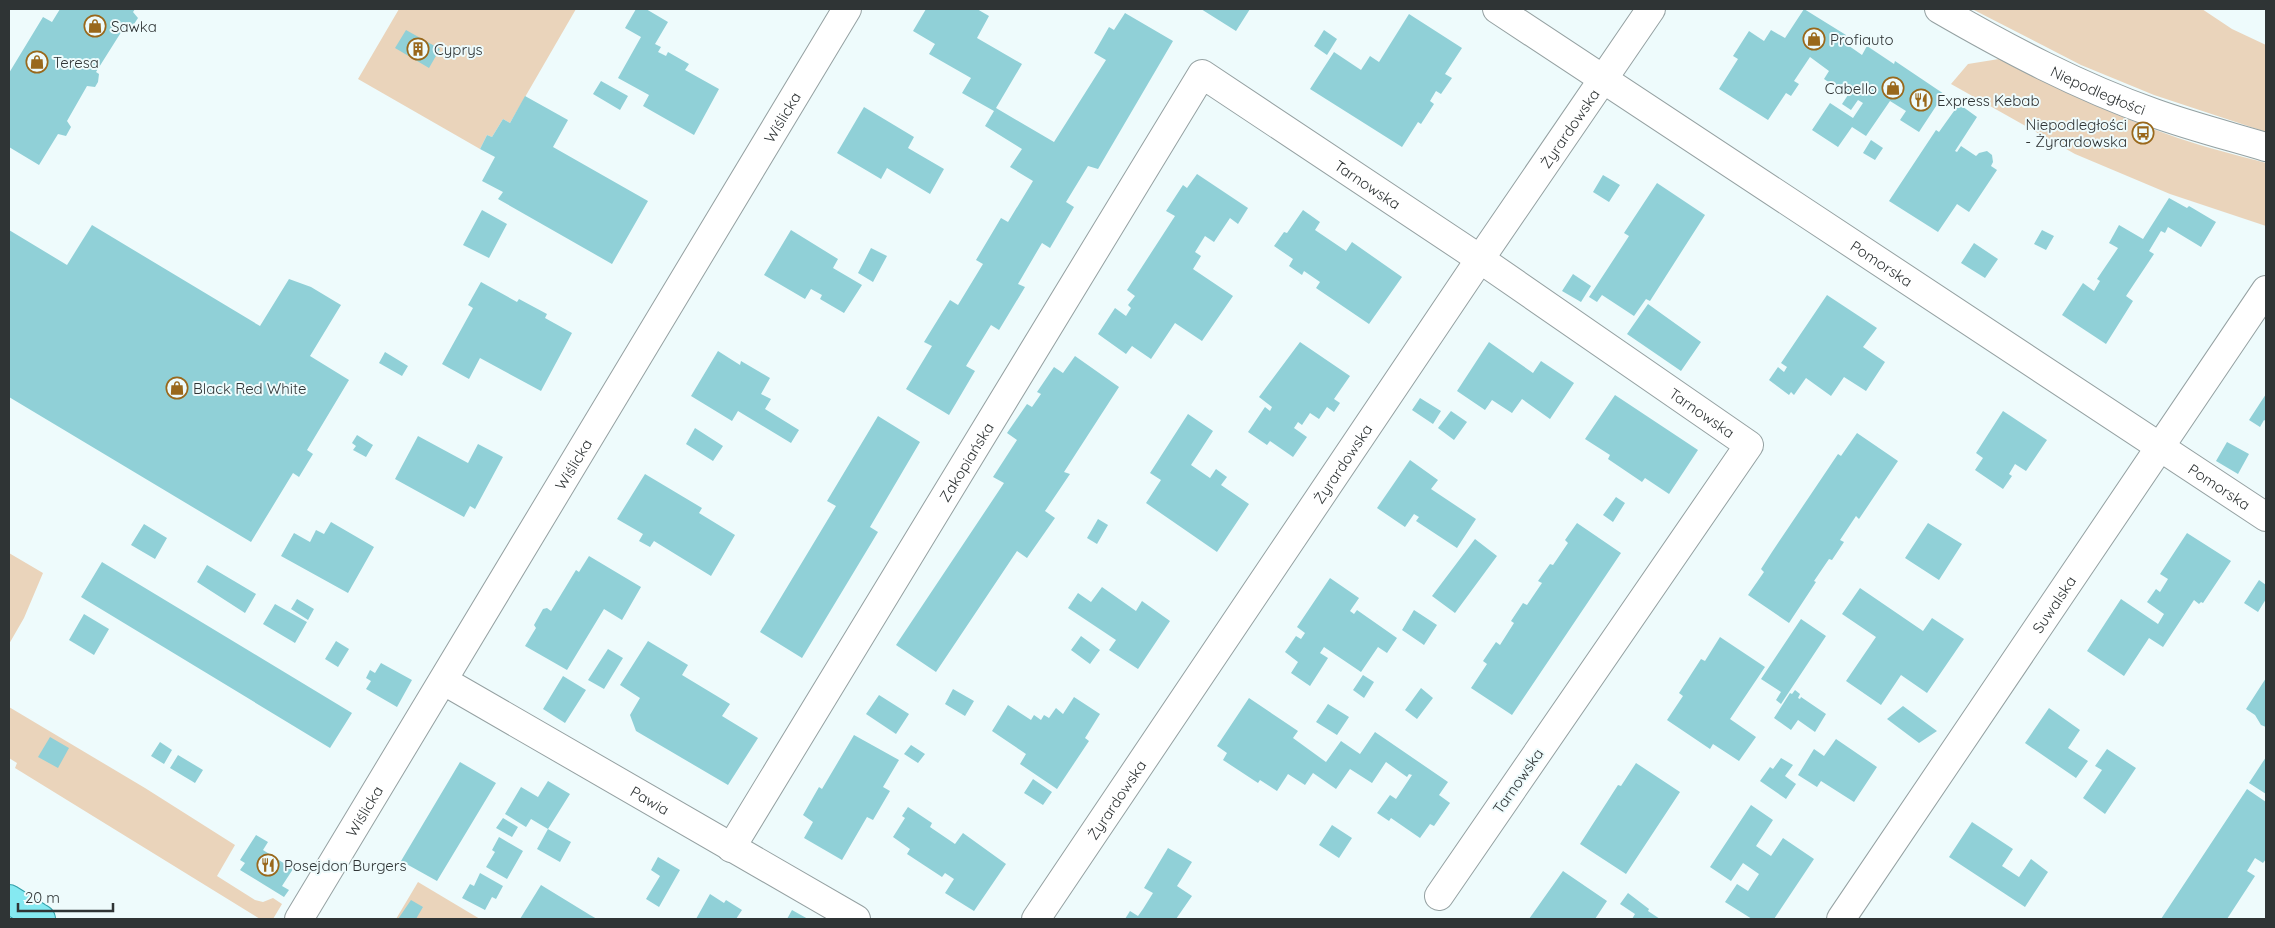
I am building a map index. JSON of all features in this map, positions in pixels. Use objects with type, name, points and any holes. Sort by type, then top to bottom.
[{"type":"main road","points":[[9,900],[41,919]]},
{"type":"street","name":"Wiślicka","points":[[299,919],[847,9]]},
{"type":"street","name":"Pomorska","points":[[1497,9],[2266,517]]},
{"type":"street","name":"Żyrardowska","points":[[1036,919],[1480,259],[1651,9]]},
{"type":"street","name":"Niepodległości","points":[[1939,9],[2040,64],[2114,98],[2190,125],[2266,147]]},
{"type":"street","name":"Tarnowska","points":[[1202,74],[1480,259],[1749,445],[1439,896]]},
{"type":"street","name":"Zakopiańska","points":[[731,848],[1202,74]]},
{"type":"street","name":"Suwalska","points":[[1841,919],[2266,290]]},
{"type":"street","name":"Pawia","points":[[444,681],[856,919]]},
{"type":"shaded area","points":[[399,9],[576,9],[510,123],[503,119],[492,137],[487,135],[480,149],[358,79]]},
{"type":"shaded area","points":[[1972,9],[2202,9],[2232,29],[2266,45],[2266,132],[2154,95],[2081,65]]},
{"type":"shaded area","points":[[1999,59],[2087,102],[2155,130],[2200,145],[2266,163],[2266,226],[2170,194],[2075,154],[1951,84],[1968,64]]},
{"type":"shaded area","points":[[9,553],[43,573],[24,618],[9,644]]},
{"type":"shaded area","points":[[9,707],[145,788],[235,845],[217,876],[255,900],[263,902],[273,898],[282,904],[273,919],[260,919],[15,768],[17,763],[9,758]]},
{"type":"shaded area","points":[[418,882],[480,919],[396,919]]},
{"type":"building","points":[[60,9],[135,9],[133,12],[138,18],[132,27],[125,26],[96,72],[99,74],[95,87],[87,86],[67,121],[71,127],[66,136],[58,134],[39,165],[9,147],[9,73],[43,17],[52,22]]},
{"type":"building","points":[[636,9],[646,9],[668,22],[655,44],[661,47],[658,52],[666,56],[668,52],[689,64],[685,70],[719,89],[694,135],[643,106],[649,95],[618,78],[641,37],[625,28]]},
{"type":"building","points":[[926,9],[977,9],[989,16],[977,38],[1022,64],[996,108],[1054,142],[1106,60],[1094,53],[1109,27],[1114,30],[1125,13],[1173,41],[1098,169],[1088,166],[1066,202],[1074,207],[1050,248],[1042,243],[1018,284],[1025,287],[999,330],[991,325],[966,366],[975,371],[949,415],[906,389],[932,346],[924,342],[950,300],[958,305],[983,264],[976,260],[1001,218],[1008,222],[1033,181],[1010,167],[1022,149],[985,126],[994,111],[962,93],[971,78],[929,54],[935,44],[913,31]]},
{"type":"building","points":[[1201,9],[1250,9],[1236,31]]},
{"type":"building","points":[[1804,9],[1846,35],[1842,41],[1862,55],[1867,46],[1894,64],[1895,61],[1944,94],[1919,132],[1900,120],[1906,111],[1890,101],[1866,136],[1852,127],[1838,147],[1812,130],[1830,103],[1853,118],[1863,103],[1858,100],[1851,110],[1842,104],[1848,95],[1824,79],[1829,71],[1810,57],[1794,81],[1799,84],[1791,96],[1786,93],[1768,120],[1719,89],[1738,59],[1733,56],[1749,31],[1764,41],[1771,30],[1785,38]]},
{"type":"building","points":[[1409,14],[1462,48],[1445,74],[1452,78],[1441,94],[1436,91],[1430,101],[1434,104],[1421,124],[1418,122],[1402,147],[1310,89],[1334,52],[1361,70],[1370,56],[1379,62]]},
{"type":"building","name":"Cyprys","points":[[406,30],[440,49],[429,68],[395,48]]},
{"type":"building","points":[[1324,30],[1337,39],[1327,55],[1314,46]]},
{"type":"building","points":[[601,81],[628,96],[620,110],[593,94]]},
{"type":"building","points":[[525,96],[568,120],[553,147],[648,201],[612,264],[498,199],[503,192],[482,181],[495,157],[480,149],[487,135],[492,137],[503,119],[510,123]]},
{"type":"building","points":[[1959,104],[1977,117],[1955,151],[1957,152],[1961,146],[1976,156],[1987,151],[1992,155],[1993,162],[1991,166],[1997,170],[1969,212],[1957,204],[1938,232],[1889,201],[1936,130],[1939,132]]},
{"type":"building","points":[[864,107],[914,137],[908,148],[944,169],[930,194],[887,168],[881,179],[837,153]]},
{"type":"building","points":[[1871,140],[1883,148],[1875,160],[1863,153]]},
{"type":"building","points":[[1197,174],[1248,208],[1238,224],[1230,218],[1214,242],[1205,236],[1195,252],[1201,256],[1193,269],[1233,296],[1202,341],[1175,323],[1151,359],[1132,346],[1126,354],[1098,334],[1115,308],[1126,316],[1131,308],[1128,305],[1135,296],[1127,290],[1175,216],[1166,211],[1183,185],[1187,188]]},
{"type":"building","points":[[1603,175],[1620,185],[1609,202],[1593,192]]},
{"type":"building","points":[[1657,183],[1705,215],[1650,301],[1646,299],[1634,316],[1602,295],[1597,302],[1589,297],[1629,236],[1624,233]]},
{"type":"building","points":[[2169,198],[2187,208],[2189,206],[2216,222],[2201,247],[2168,227],[2165,233],[2161,231],[2149,251],[2154,254],[2126,296],[2133,301],[2106,344],[2062,315],[2083,283],[2094,291],[2100,281],[2097,279],[2118,248],[2109,243],[2119,225],[2143,239]]},
{"type":"building","points":[[482,210],[507,224],[489,258],[463,245]]},
{"type":"building","points":[[1303,210],[1320,222],[1315,230],[1346,251],[1352,242],[1402,277],[1369,324],[1316,288],[1320,282],[1304,271],[1302,275],[1289,266],[1293,259],[1274,246],[1284,232],[1287,233]]},
{"type":"building","name":"Black Red White","points":[[92,225],[260,326],[289,279],[311,287],[341,305],[310,356],[349,380],[307,450],[313,454],[299,477],[293,473],[251,542],[9,397],[9,230],[67,265]]},
{"type":"building","points":[[791,230],[838,259],[833,268],[862,285],[844,313],[820,299],[822,295],[811,289],[805,299],[764,275]]},
{"type":"building","points":[[2042,230],[2054,236],[2046,250],[2034,244]]},
{"type":"building","points":[[1974,243],[1998,259],[1985,278],[1961,263]]},
{"type":"building","points":[[871,248],[887,256],[873,282],[858,273]]},
{"type":"building","points":[[1573,274],[1591,286],[1581,302],[1562,291]]},
{"type":"building","points":[[481,282],[517,302],[519,299],[547,314],[545,318],[572,333],[541,391],[480,358],[469,379],[442,364],[473,308],[468,305]]},
{"type":"building","points":[[1827,295],[1877,328],[1863,347],[1885,362],[1866,391],[1844,377],[1831,396],[1806,378],[1794,395],[1791,392],[1789,395],[1769,380],[1778,367],[1784,372],[1787,367],[1781,363]]},
{"type":"building","points":[[1648,304],[1701,342],[1681,371],[1627,334]]},
{"type":"building","points":[[1300,342],[1350,376],[1334,399],[1340,403],[1334,412],[1327,407],[1319,419],[1310,413],[1302,425],[1298,422],[1294,428],[1307,437],[1293,457],[1270,441],[1267,445],[1248,432],[1265,407],[1270,411],[1272,407],[1259,397]]},
{"type":"building","points":[[1489,342],[1533,373],[1541,361],[1574,383],[1550,419],[1522,399],[1512,413],[1492,400],[1485,410],[1457,391]]},
{"type":"building","points":[[718,351],[740,365],[741,361],[770,378],[761,394],[771,399],[765,409],[799,430],[791,443],[738,411],[732,421],[691,396]]},
{"type":"building","points":[[385,352],[408,366],[402,376],[379,363]]},
{"type":"building","points":[[1075,356],[1119,387],[1064,472],[1070,474],[1045,511],[1055,518],[1027,558],[1017,551],[936,672],[896,645],[1004,483],[993,477],[1017,440],[1007,433],[1027,404],[1032,407],[1041,394],[1037,392],[1054,367],[1063,373]]},
{"type":"building","points":[[2266,394],[2266,421],[2264,420],[2260,427],[2249,420]]},
{"type":"building","points":[[1615,395],[1698,450],[1669,494],[1645,478],[1642,482],[1608,459],[1610,455],[1585,439]]},
{"type":"building","points":[[1420,398],[1441,411],[1433,424],[1412,410]]},
{"type":"building","points":[[1451,411],[1467,422],[1454,440],[1438,428]]},
{"type":"building","points":[[2003,411],[2047,440],[2026,471],[2015,464],[2009,474],[2012,476],[2003,489],[1975,470],[1983,458],[1976,453]]},
{"type":"building","points":[[1188,414],[1213,431],[1191,465],[1210,478],[1216,469],[1227,477],[1221,485],[1249,504],[1217,552],[1146,503],[1161,480],[1150,473]]},
{"type":"building","points":[[878,416],[920,442],[870,527],[878,532],[802,658],[760,632],[836,506],[827,501]]},
{"type":"building","points":[[695,428],[723,446],[713,461],[686,444]]},
{"type":"building","points":[[1857,433],[1898,461],[1859,519],[1856,516],[1840,540],[1844,542],[1832,560],[1829,559],[1814,581],[1816,582],[1789,623],[1748,595],[1764,572],[1761,569],[1772,552],[1838,454],[1841,456]]},
{"type":"building","points":[[357,435],[373,445],[366,457],[353,450],[356,446],[352,443]]},
{"type":"building","points":[[418,436],[468,463],[478,444],[503,457],[475,509],[470,506],[464,517],[395,479]]},
{"type":"building","points":[[2227,442],[2249,454],[2238,474],[2216,461]]},
{"type":"building","points":[[1410,460],[1438,480],[1431,489],[1476,519],[1457,548],[1416,521],[1419,517],[1414,514],[1405,527],[1377,508]]},
{"type":"building","points":[[645,474],[702,508],[699,513],[735,535],[711,576],[654,541],[650,547],[639,541],[643,534],[617,519]]},
{"type":"building","points":[[1616,497],[1625,503],[1613,522],[1603,515]]},
{"type":"building","points":[[1098,519],[1108,525],[1097,544],[1087,538]]},
{"type":"building","points":[[331,522],[374,547],[348,593],[281,556],[294,533],[310,542],[316,530],[324,534]]},
{"type":"building","points":[[1577,523],[1621,553],[1512,715],[1471,688],[1487,664],[1483,661],[1496,642],[1500,645],[1514,623],[1511,621],[1523,603],[1527,605],[1542,583],[1538,581],[1550,564],[1553,565],[1568,543],[1565,540]]},
{"type":"building","points":[[1928,523],[1962,544],[1939,580],[1905,558]]},
{"type":"building","points":[[144,524],[167,538],[155,559],[131,545]]},
{"type":"building","points":[[2187,533],[2231,561],[2203,603],[2199,604],[2194,600],[2163,647],[2149,638],[2124,676],[2087,651],[2121,599],[2158,624],[2164,614],[2147,602],[2156,589],[2160,592],[2168,579],[2160,574]]},
{"type":"building","points":[[1475,539],[1497,556],[1455,613],[1432,596]]},
{"type":"building","points":[[589,556],[641,587],[622,620],[604,609],[567,670],[525,646],[536,628],[534,625],[543,609],[547,608],[551,611],[576,570],[579,572]]},
{"type":"building","points":[[102,562],[352,713],[330,748],[81,597]]},
{"type":"building","points":[[207,565],[256,594],[245,613],[197,582]]},
{"type":"building","points":[[1330,578],[1359,598],[1350,611],[1354,614],[1357,610],[1397,638],[1387,653],[1378,647],[1361,672],[1324,647],[1320,653],[1328,658],[1310,686],[1291,673],[1298,662],[1285,652],[1296,636],[1301,639],[1305,633],[1297,627]]},
{"type":"building","points":[[2259,580],[2266,585],[2266,599],[2258,612],[2244,603]]},
{"type":"building","points":[[1102,587],[1136,611],[1142,601],[1170,621],[1138,669],[1109,650],[1116,640],[1068,608],[1078,593],[1091,602]]},
{"type":"building","points":[[1860,588],[1923,631],[1932,618],[1964,639],[1927,693],[1901,675],[1881,705],[1846,681],[1876,637],[1842,614]]},
{"type":"building","points":[[297,599],[314,609],[308,620],[291,609]]},
{"type":"building","points":[[275,604],[307,622],[295,643],[263,624]]},
{"type":"building","points":[[1414,610],[1437,625],[1424,645],[1402,630]]},
{"type":"building","points":[[84,614],[109,629],[94,655],[69,640]]},
{"type":"building","points":[[1801,619],[1826,636],[1781,704],[1776,700],[1781,692],[1761,679]]},
{"type":"building","points":[[1081,636],[1100,650],[1090,664],[1071,650]]},
{"type":"building","points":[[1720,637],[1765,667],[1730,719],[1756,737],[1739,761],[1713,744],[1710,749],[1667,720],[1683,696],[1679,693],[1701,659],[1705,661]]},
{"type":"building","points":[[336,641],[349,649],[338,667],[325,659]]},
{"type":"building","points":[[648,641],[688,665],[682,675],[730,704],[722,716],[758,738],[728,785],[636,731],[630,715],[640,698],[620,685]]},
{"type":"building","points":[[608,649],[623,658],[604,689],[588,680]]},
{"type":"building","points":[[381,663],[412,680],[397,707],[366,689],[371,681],[366,678],[370,670],[375,673]]},
{"type":"building","points":[[1363,675],[1374,682],[1364,698],[1353,690]]},
{"type":"building","points":[[563,676],[586,690],[565,723],[543,709]]},
{"type":"building","points":[[2266,678],[2266,727],[2261,725],[2255,715],[2246,709]]},
{"type":"building","points":[[1421,688],[1433,698],[1417,719],[1405,710]]},
{"type":"building","points":[[953,689],[974,701],[965,716],[945,704]]},
{"type":"building","points":[[1795,690],[1800,694],[1798,698],[1800,699],[1801,697],[1826,714],[1815,732],[1798,720],[1791,730],[1774,718],[1790,693],[1792,694]]},
{"type":"building","points":[[879,695],[909,714],[896,734],[866,714]]},
{"type":"building","points":[[1074,697],[1100,714],[1085,738],[1089,741],[1057,789],[1020,764],[1026,754],[992,731],[1008,705],[1031,720],[1034,715],[1041,720],[1044,715],[1049,718],[1056,708],[1063,714]]},
{"type":"building","points":[[1249,698],[1298,731],[1293,738],[1326,762],[1341,741],[1360,754],[1375,732],[1448,782],[1439,795],[1450,803],[1434,826],[1430,824],[1420,838],[1391,818],[1389,821],[1377,813],[1390,795],[1396,799],[1412,775],[1409,774],[1407,777],[1386,762],[1372,783],[1350,769],[1336,789],[1313,773],[1305,785],[1288,774],[1277,791],[1260,780],[1258,783],[1223,760],[1227,753],[1217,746]]},
{"type":"building","points":[[1328,704],[1349,717],[1337,735],[1316,722]]},
{"type":"building","points":[[1903,706],[1937,731],[1919,743],[1887,719]]},
{"type":"building","points":[[2049,708],[2080,730],[2068,748],[2088,761],[2076,778],[2025,743]]},
{"type":"building","points":[[854,735],[899,760],[883,787],[890,791],[873,820],[867,817],[842,860],[804,838],[813,822],[803,815],[819,787],[822,789]]},
{"type":"building","points":[[50,737],[69,748],[58,768],[38,757]]},
{"type":"building","points":[[1836,739],[1877,767],[1854,802],[1821,781],[1817,787],[1798,775],[1814,749],[1824,756]]},
{"type":"building","points":[[160,742],[172,750],[164,764],[151,756]]},
{"type":"building","points":[[911,745],[925,754],[918,763],[904,754]]},
{"type":"building","points":[[2107,749],[2136,768],[2105,814],[2083,798],[2102,770],[2095,766]]},
{"type":"building","points":[[178,755],[203,770],[195,783],[170,768]]},
{"type":"building","points":[[2266,757],[2266,794],[2249,783]]},
{"type":"building","points":[[1781,758],[1793,765],[1785,776],[1796,784],[1786,799],[1760,781],[1770,767],[1773,769]]},
{"type":"building","points":[[460,762],[496,783],[437,881],[401,861]]},
{"type":"building","points":[[1636,763],[1680,792],[1626,874],[1580,844],[1618,785],[1621,786]]},
{"type":"building","points":[[1033,779],[1052,792],[1043,805],[1024,793]]},
{"type":"building","points":[[548,781],[570,794],[548,829],[531,819],[526,827],[505,814],[521,787],[538,797]]},
{"type":"building","points":[[2247,789],[2266,802],[2266,859],[2263,863],[2255,858],[2247,871],[2255,876],[2227,919],[2161,919]]},
{"type":"building","points":[[1751,805],[1773,820],[1756,846],[1771,856],[1783,838],[1814,859],[1774,919],[1752,919],[1725,902],[1737,884],[1748,891],[1759,874],[1743,863],[1731,881],[1710,867]]},
{"type":"building","points":[[908,807],[932,823],[930,827],[955,844],[963,833],[1006,864],[974,911],[945,893],[954,879],[945,873],[942,877],[907,854],[910,849],[893,837],[905,818],[902,816]]},
{"type":"building","points":[[503,818],[518,827],[512,837],[496,828]]},
{"type":"building","points":[[1972,822],[2013,849],[2002,866],[2019,877],[2031,859],[2048,872],[2025,907],[1949,857]]},
{"type":"building","points":[[1332,825],[1352,838],[1339,858],[1319,845]]},
{"type":"building","points":[[548,829],[571,842],[560,862],[537,849]]},
{"type":"building","name":"Posejdon Burgers","points":[[256,835],[268,842],[263,850],[293,869],[282,886],[289,890],[284,897],[240,870],[245,863],[240,860]]},
{"type":"building","points":[[499,837],[523,851],[507,879],[486,867],[495,852],[492,850]]},
{"type":"building","points":[[1168,848],[1192,862],[1177,886],[1192,896],[1176,919],[1125,919],[1130,911],[1138,916],[1153,893],[1144,888]]},
{"type":"building","points":[[658,857],[680,870],[659,907],[646,899],[660,876],[651,870]]},
{"type":"building","points":[[1563,871],[1607,901],[1595,919],[1529,919]]},
{"type":"building","points":[[480,873],[503,886],[496,899],[492,897],[485,910],[462,898],[470,884],[474,886]]},
{"type":"building","points":[[541,885],[590,915],[597,919],[520,919]]},
{"type":"building","points":[[1628,893],[1660,919],[1632,919],[1635,914],[1620,904]]},
{"type":"building","points":[[710,894],[724,903],[726,900],[742,910],[736,919],[696,919]]},
{"type":"building","points":[[411,900],[423,907],[416,919],[398,919]]},
{"type":"building","points":[[792,910],[808,919],[787,919]]},
{"type":"place","name":"Sawka","points":[[95,26]]},
{"type":"place","name":"Profiauto","points":[[1814,39]]},
{"type":"place","name":"Cyprys","points":[[418,49]]},
{"type":"place","name":"Teresa","points":[[37,62]]},
{"type":"place","name":"Cabello","points":[[1893,88]]},
{"type":"place","name":"Express Kebab","points":[[1921,100]]},
{"type":"place","name":"Niepodległości - Żyrardowska","points":[[2143,133]]},
{"type":"place","name":"Black Red White","points":[[177,388]]},
{"type":"place","name":"Posejdon Burgers","points":[[268,865]]}]
